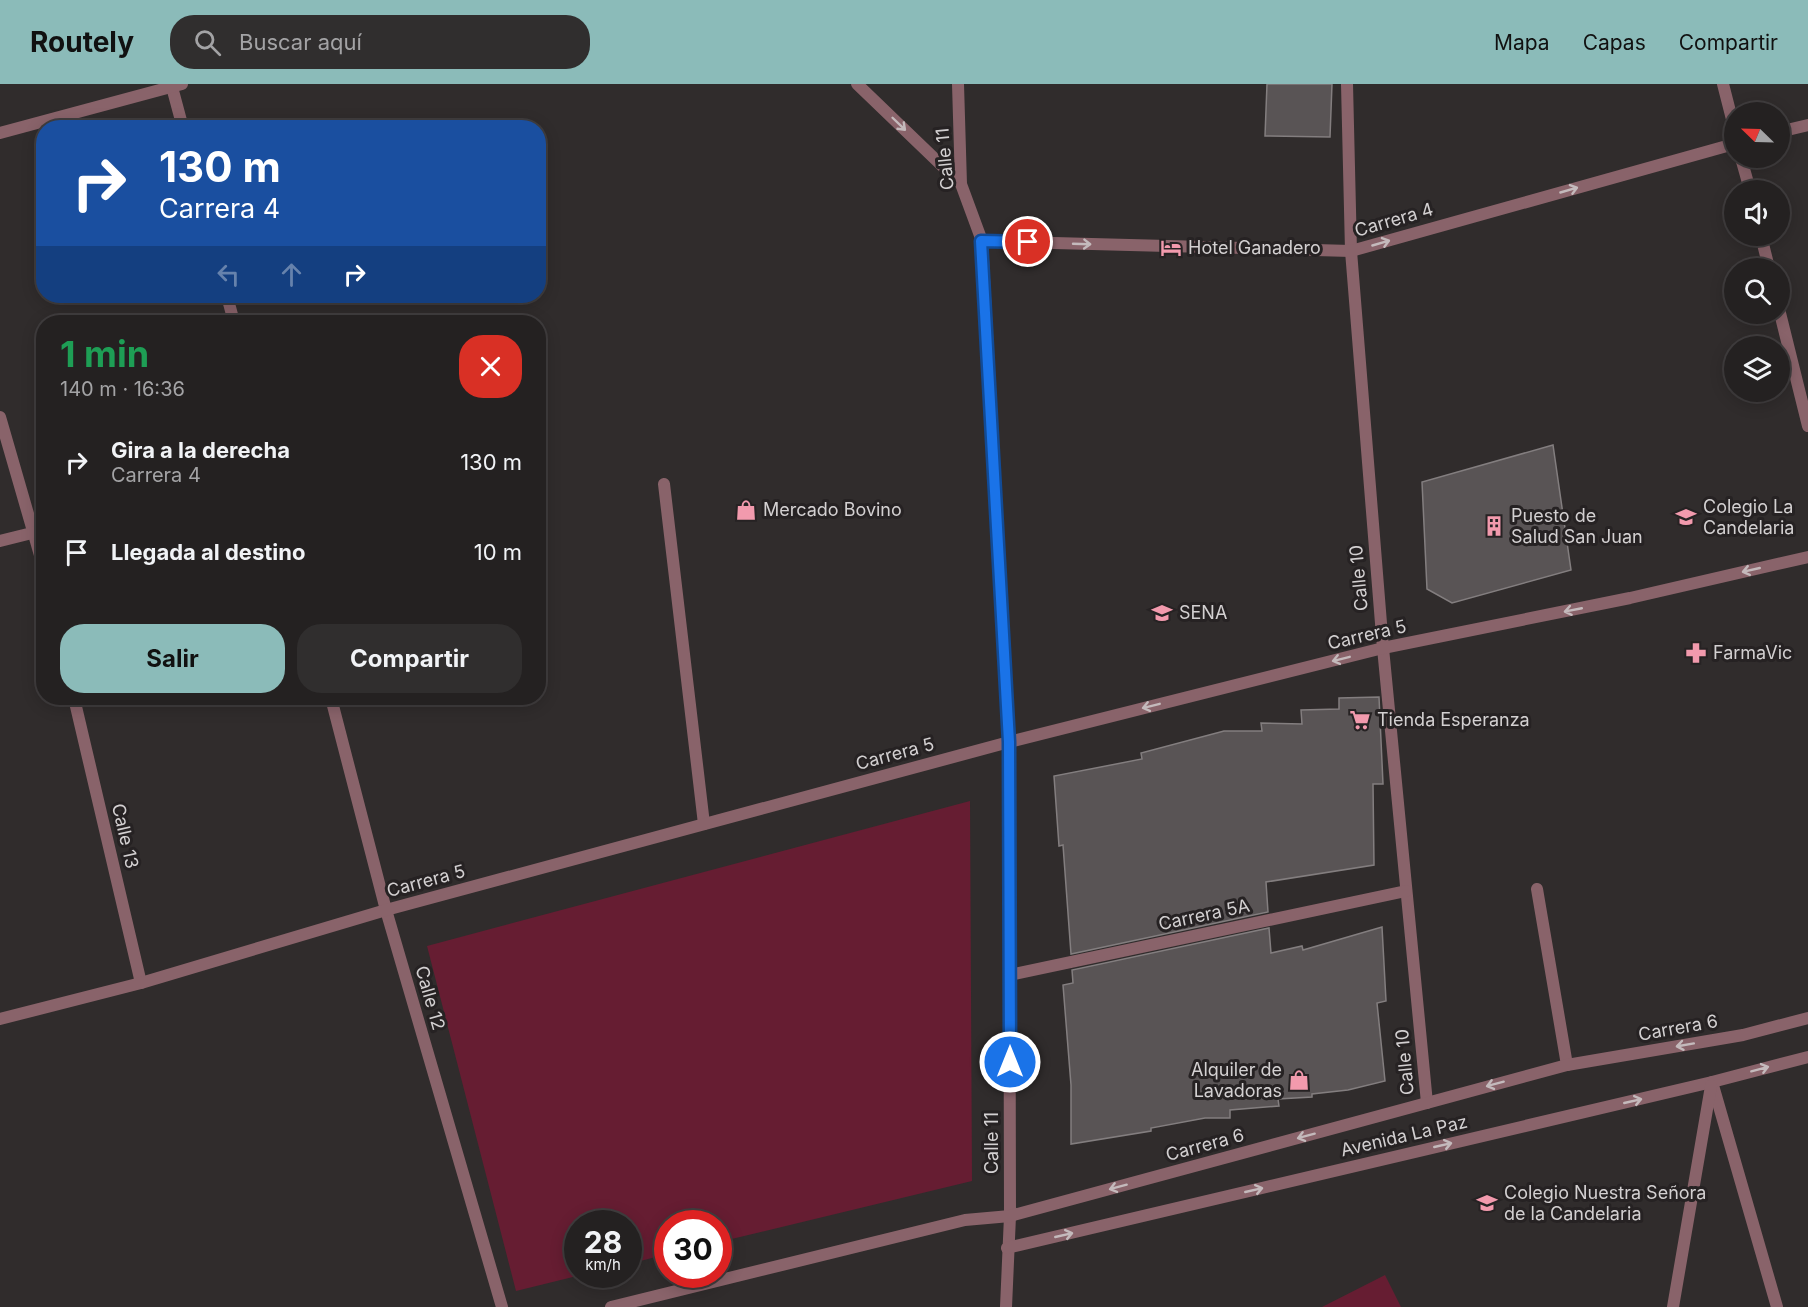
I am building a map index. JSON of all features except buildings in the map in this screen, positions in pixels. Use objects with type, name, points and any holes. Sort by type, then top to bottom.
[{"type":"street","points":[[857,84],[961,184]]},
{"type":"street","name":"Calle 11","points":[[958,84],[961,184],[981,241],[1009,742],[1010,1216],[1006,1307]]},
{"type":"street","name":"Calle 10","points":[[1347,84],[1352,251],[1383,648],[1426,1103]]},
{"type":"street","points":[[1723,84],[1728,102]]},
{"type":"street","points":[[48,120],[177,85],[182,120]]},
{"type":"street","points":[[0,133],[36,123]]},
{"type":"street","points":[[1790,129],[1808,124]]},
{"type":"street","name":"Carrera 4","points":[[981,241],[1352,251],[1724,147]]},
{"type":"street","points":[[1783,324],[1808,426]]},
{"type":"street","points":[[0,417],[36,522]]},
{"type":"street","points":[[664,484],[704,824]]},
{"type":"street","points":[[0,541],[36,532]]},
{"type":"street","name":"Carrera 5","points":[[0,1019],[141,983],[386,910],[1009,742],[1383,648],[1630,598],[1808,557]]},
{"type":"street","name":"Calle 13","points":[[76,705],[141,983]]},
{"type":"street","name":"Calle 12","points":[[333,705],[386,910],[502,1307]]},
{"type":"street","points":[[1537,889],[1567,1065]]},
{"type":"street","name":"Carrera 5A","points":[[1010,975],[1406,891]]},
{"type":"street","name":"Carrera 6","points":[[611,1307],[965,1220],[1010,1216],[1567,1065],[1743,1035],[1808,1018]]},
{"type":"street","name":"Avenida La Paz","points":[[1007,1248],[1712,1082],[1808,1057]]},
{"type":"street","points":[[1673,1307],[1712,1082]]},
{"type":"street","points":[[1712,1082],[1777,1307]]},
{"type":"shaded area","points":[[970,801],[972,1181],[732,1239],[732,1210],[654,1210],[654,1257],[642,1261],[642,1210],[564,1210],[564,1279],[516,1291],[427,946]]},
{"type":"shaded area","points":[[1385,1275],[1401,1307],[1322,1307]]},
{"type":"place","name":"Hotel Ganadero","points":[[1171,248]]},
{"type":"place","name":"Mercado Bovino","points":[[746,510]]},
{"type":"place","name":"Colegio La Candelaria","points":[[1686,517]]},
{"type":"place","name":"Puesto de Salud San Juan","points":[[1494,526]]},
{"type":"place","name":"SENA","points":[[1162,613]]},
{"type":"place","name":"FarmaVic","points":[[1696,653]]},
{"type":"place","name":"Tienda Esperanza","points":[[1360,720]]},
{"type":"place","name":"Alquiler de Lavadoras","points":[[1299,1080]]},
{"type":"place","name":"Colegio Nuestra Señora de la Candelaria","points":[[1487,1203]]},
{"type":"route","points":[[1010,1062],[1009,742],[981,241],[1028,242]]}]
